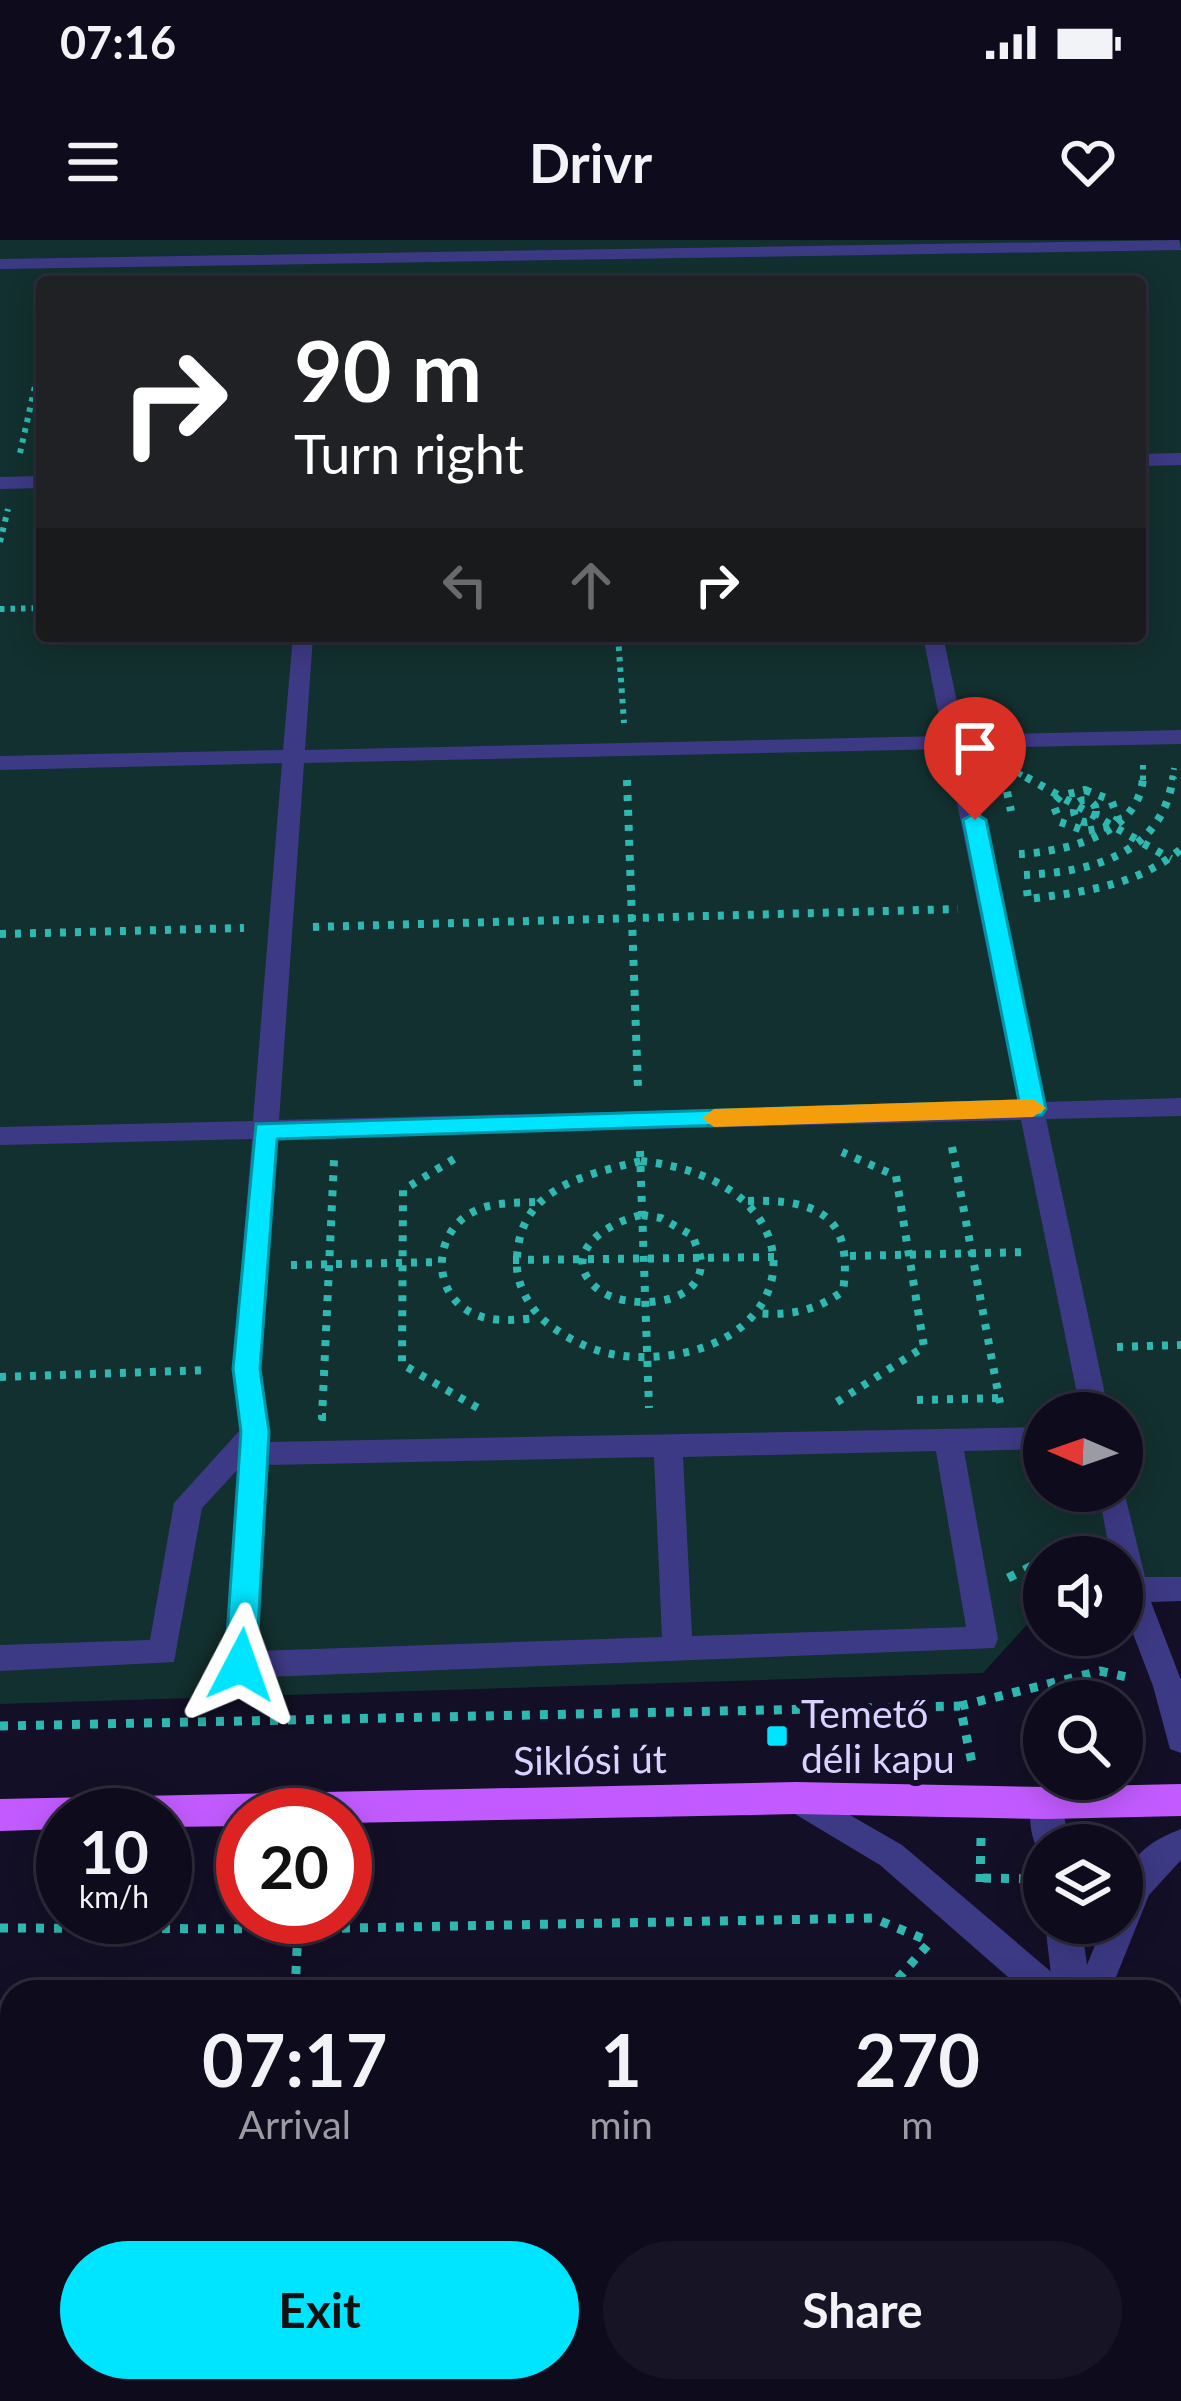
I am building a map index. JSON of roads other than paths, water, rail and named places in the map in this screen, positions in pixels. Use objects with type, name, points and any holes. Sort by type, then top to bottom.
[{"type":"main road","name":"Siklósi út","points":[[0,1815],[796,1798],[1046,1803],[1181,1800]]},
{"type":"street","points":[[1046,1803],[1049,1824]]},
{"type":"street","points":[[1066,1944],[1070,1980]]},
{"type":"lane","points":[[0,264],[333,249],[847,253],[1181,245]]},
{"type":"lane","points":[[1146,460],[1181,459]]},
{"type":"lane","points":[[0,483],[36,482]]},
{"type":"lane","points":[[303,642],[247,1369],[254,1443],[241,1665],[983,1639],[948,1440]]},
{"type":"lane","points":[[934,642],[1091,1392]]},
{"type":"lane","points":[[0,763],[958,742],[1178,747]]},
{"type":"lane","points":[[0,1136],[1181,1107]]},
{"type":"lane","points":[[0,1658],[164,1653],[188,1503],[254,1443],[668,1446],[1023,1438]]},
{"type":"lane","points":[[668,1446],[678,1650]]},
{"type":"lane","points":[[1143,1590],[1181,1589]]},
{"type":"lane","points":[[1143,1617],[1168,1685],[1181,1739]]},
{"type":"lane","points":[[796,1798],[891,1856],[1037,1980]]},
{"type":"lane","points":[[1143,1874],[1156,1856],[1181,1844]]},
{"type":"lane","points":[[1098,1980],[1112,1944]]},
{"type":"place","name":"Temető déli kapu","points":[[777,1736]]}]
